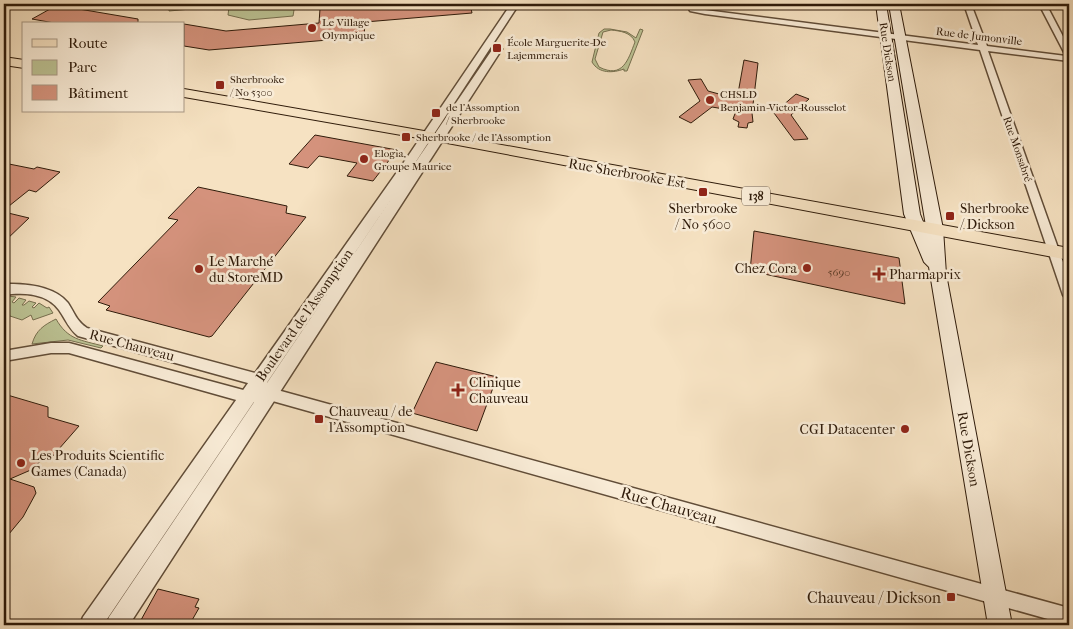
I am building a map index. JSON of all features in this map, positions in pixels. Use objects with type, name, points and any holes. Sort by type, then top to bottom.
[{"type":"main road","name":"Rue Dickson","points":[[880,4],[914,220],[938,274]]},
{"type":"main road","name":"Rue Dickson","points":[[894,4],[933,224],[938,274],[1000,625]]},
{"type":"main road","points":[[4,53],[22,54]]},
{"type":"main road","points":[[4,53],[22,63]]},
{"type":"main road","name":"Rue Sherbrooke Est","points":[[185,82],[436,132],[1057,248],[1069,242]]},
{"type":"main road","name":"Rue Sherbrooke Est","points":[[185,93],[436,132]]},
{"type":"street","name":"Boulevard de l'Assomption","points":[[117,625],[264,387],[412,169],[515,4]]},
{"type":"street","name":"Boulevard de l'Assomption","points":[[436,132],[526,4]]},
{"type":"street","name":"Rue de Jumonville","points":[[691,4],[693,9],[705,12],[1069,57]]},
{"type":"street","name":"Rue Monsabré","points":[[968,4],[1057,248],[1069,295]]},
{"type":"street","points":[[1043,4],[1069,57]]},
{"type":"street","name":"Rue Chauveau","points":[[4,290],[20,288],[55,297],[62,304],[74,327],[83,332],[264,387],[1069,616]]},
{"type":"street","name":"Rue Chauveau","points":[[4,356],[51,348],[69,348],[247,397]]},
{"type":"street","name":"Boulevard de l'Assomption","points":[[90,625],[247,397],[264,387]]},
{"type":"green space","points":[[124,4],[192,4],[191,9],[169,11],[169,5],[136,9],[124,7]]},
{"type":"green space","points":[[204,4],[295,4],[293,16],[249,20],[228,15],[229,7],[212,7]]},
{"type":"green space","points":[[604,29],[627,32],[636,38],[640,29],[643,30],[627,71],[624,71],[624,69],[611,72],[602,71],[592,62],[599,33]],"holes":[[[611,30],[628,34],[635,42],[627,61],[623,66],[614,71],[599,67],[595,59],[603,32]]]},
{"type":"green space","points":[[8,296],[16,297],[12,302],[14,303],[19,298],[26,300],[22,305],[29,301],[36,303],[32,307],[34,308],[39,303],[47,308],[49,307],[53,313],[33,320],[31,315],[22,320],[4,314],[4,301]]},
{"type":"green space","points":[[56,319],[70,335],[103,346],[101,348],[68,340],[32,344],[41,328]]},
{"type":"building","points":[[59,4],[88,4],[79,9],[138,19],[138,22],[49,22],[32,19]]},
{"type":"building","name":"Le Village Olympique","points":[[390,4],[470,4],[472,13],[365,22],[364,37],[209,50],[185,46],[185,24],[226,31],[319,23],[320,9]]},
{"type":"building","name":"CHSLD Benjamin-Victor-Rousselot","points":[[744,60],[758,63],[752,113],[753,122],[748,123],[747,128],[738,127],[739,122],[733,119],[736,111],[712,107],[691,123],[679,117],[700,101],[688,80],[701,79],[708,91],[737,99]]},
{"type":"building","points":[[796,94],[809,99],[791,115],[808,139],[794,140],[774,113]]},
{"type":"building","name":"Elogia, Groupe Maurice","points":[[315,135],[397,150],[373,181],[347,176],[357,163],[319,156],[308,168],[289,164]]},
{"type":"building","points":[[4,163],[60,172],[36,192],[29,190],[4,210]]},
{"type":"building","name":"Le Marché du StoreMD","points":[[198,187],[287,206],[286,213],[306,217],[212,336],[209,337],[106,310],[110,306],[98,302],[178,220],[168,218]]},
{"type":"building","points":[[4,212],[29,218],[4,242]]},
{"type":"building","points":[[754,231],[899,258],[905,304],[750,271]]},
{"type":"building","name":"Clinique Chauveau","points":[[436,362],[497,377],[477,431],[412,413]]},
{"type":"building","name":"Les Produits Scientific Games (Canada)","points":[[4,394],[48,407],[48,417],[79,426],[51,458],[43,458],[33,469],[10,479],[34,487],[36,493],[23,517],[4,540]]},
{"type":"building","points":[[158,589],[199,599],[195,607],[199,608],[191,622],[188,621],[186,625],[165,625],[141,620]]},
{"type":"place","name":"Le Village Olympique","points":[[312,28]]},
{"type":"place","name":"École Marguerite-De Lajemmerais","points":[[497,48]]},
{"type":"place","name":"Sherbrooke / No 5300","points":[[220,85]]},
{"type":"place","name":"CHSLD Benjamin-Victor-Rousselot","points":[[710,100]]},
{"type":"place","name":"de l'Assomption / Sherbrooke","points":[[436,113]]},
{"type":"place","name":"Sherbrooke / de l'Assomption","points":[[406,137]]},
{"type":"place","name":"Elogia, Groupe Maurice","points":[[364,159]]},
{"type":"place","name":"Sherbrooke / No 5600","points":[[703,192]]},
{"type":"place","name":"Sherbrooke / Dickson","points":[[950,216]]},
{"type":"place","name":"Chez Cora","points":[[807,268]]},
{"type":"place","name":"Le Marché du StoreMD","points":[[199,269]]},
{"type":"place","name":"Pharmaprix","points":[[879,274]]},
{"type":"place","name":"Clinique Chauveau","points":[[458,390]]},
{"type":"place","name":"Chauveau / de l'Assomption","points":[[319,419]]},
{"type":"place","name":"CGI Datacenter","points":[[905,429]]},
{"type":"place","name":"Les Produits Scientific Games (Canada)","points":[[21,463]]},
{"type":"place","name":"Chauveau / Dickson","points":[[951,597]]}]
